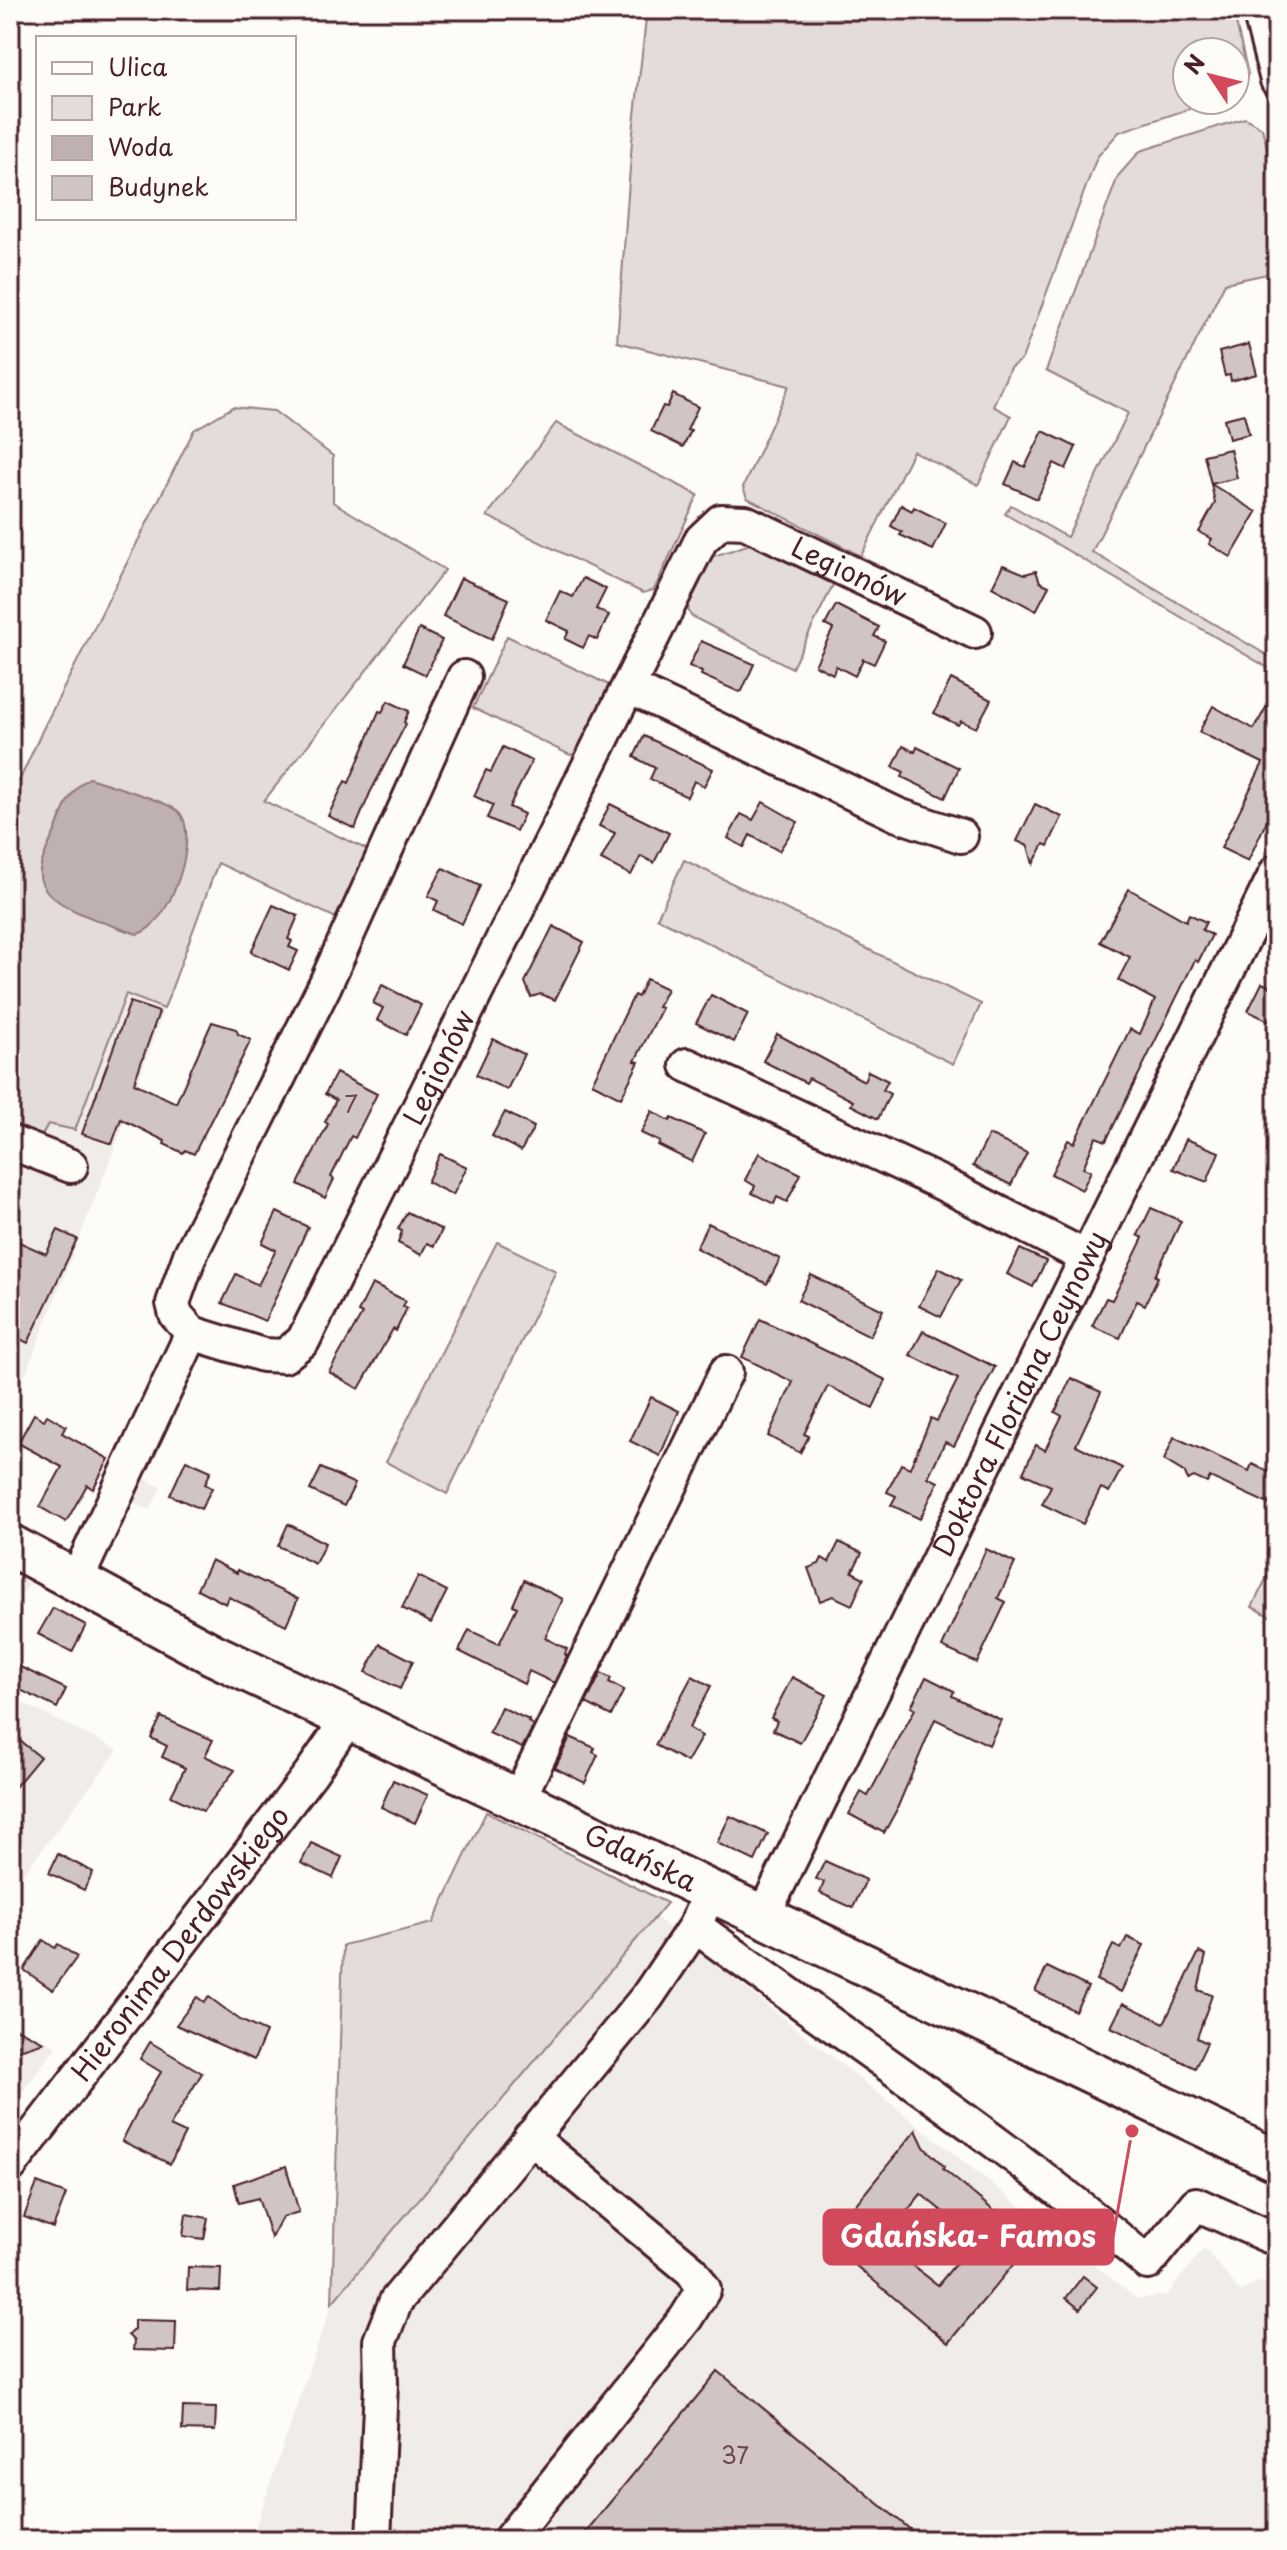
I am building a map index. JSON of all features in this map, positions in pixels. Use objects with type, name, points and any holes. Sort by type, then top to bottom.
[{"type":"main road","name":"Gdańska","points":[[10,1545],[212,1654],[518,1800],[702,1908],[763,1916],[1277,2161]]},
{"type":"street","points":[[1259,10],[1277,80]]},
{"type":"street","name":"Legionów","points":[[192,1333],[263,1355],[284,1356],[303,1341],[701,540],[721,521],[745,522],[975,632]]},
{"type":"street","points":[[76,1581],[192,1333],[176,1315],[173,1303],[190,1255],[325,985],[464,677]]},
{"type":"street","points":[[629,687],[898,815],[961,836]]},
{"type":"street","name":"Doktora Floriana Ceynowy","points":[[763,1916],[1277,871]]},
{"type":"street","points":[[687,1065],[941,1183],[1086,1257]]},
{"type":"street","points":[[10,1142],[71,1166]]},
{"type":"street","points":[[518,1800],[726,1372]]},
{"type":"street","name":"Hieronima Derdowskiego","points":[[10,2166],[311,1773],[348,1719]]},
{"type":"street","points":[[374,2540],[380,2341],[396,2301],[647,1997],[702,1908],[789,1996],[942,2102],[1148,2263],[1196,2204],[1268,2236]]},
{"type":"street","points":[[509,2540],[686,2318],[704,2289],[692,2271],[530,2137]]},
{"type":"shaded area","points":[[126,994],[164,1009],[114,1150],[10,1413],[10,1126],[39,1139],[48,1124],[76,1130]]},
{"type":"shaded area","points":[[139,1476],[161,1487],[150,1510],[128,1500]]},
{"type":"shaded area","points":[[10,1574],[30,1583],[10,1612]]},
{"type":"shaded area","points":[[10,1697],[118,1750],[10,1891]]},
{"type":"shaded area","points":[[656,1917],[1137,2299],[1167,2295],[1204,2248],[1240,2291],[1259,2282],[1277,2283],[1277,2540],[251,2540],[332,2303]]},
{"type":"shaded area","points":[[10,2024],[56,2047],[10,2108]]},
{"type":"green space","points":[[647,10],[1233,10],[1239,36],[1171,36],[1171,115],[1119,132],[1097,157],[1022,359],[1010,368],[993,406],[1011,416],[978,485],[913,451],[861,556],[747,498],[743,487],[789,386],[617,342],[632,141]]},
{"type":"green space","points":[[1245,118],[1262,128],[1277,188],[1277,272],[1225,283],[1092,552],[1277,661],[1277,673],[1005,514],[1011,505],[1067,537],[1128,413],[1046,371],[1118,176],[1140,151]]},
{"type":"green space","points":[[233,407],[274,411],[333,456],[333,502],[445,570],[264,801],[368,850],[336,918],[218,863],[164,1009],[126,994],[75,1130],[48,1124],[40,1139],[10,1126],[10,801],[43,729],[194,430]]},
{"type":"green space","points":[[556,423],[698,495],[654,590],[643,593],[487,516]]},
{"type":"green space","points":[[756,542],[835,581],[792,668],[691,616],[686,604],[708,558]]},
{"type":"green space","points":[[507,636],[609,685],[577,753],[570,755],[473,708]]},
{"type":"green space","points":[[684,860],[981,1004],[953,1064],[657,918]]},
{"type":"green space","points":[[497,1242],[556,1271],[447,1494],[386,1462]]},
{"type":"green space","points":[[1277,1557],[1277,1620],[1252,1607]]},
{"type":"green space","points":[[486,1812],[667,1903],[332,2303],[343,1945],[433,1923]]},
{"type":"water","points":[[89,778],[172,807],[184,823],[184,858],[171,898],[149,928],[137,934],[76,912],[49,894],[42,883],[40,870],[43,859],[65,807],[72,794]]},
{"type":"building","points":[[1249,344],[1257,374],[1231,381],[1230,375],[1225,376],[1219,352]]},
{"type":"building","points":[[673,394],[698,407],[683,447],[651,431],[663,406],[667,407]]},
{"type":"building","points":[[1244,414],[1249,434],[1229,439],[1224,419]]},
{"type":"building","points":[[1043,431],[1076,447],[1066,469],[1054,463],[1037,499],[1005,484],[1015,462],[1025,467]]},
{"type":"building","points":[[1230,449],[1237,478],[1211,484],[1204,455]]},
{"type":"building","points":[[1211,484],[1257,512],[1231,557],[1209,544],[1212,539],[1199,532],[1215,503]]},
{"type":"building","points":[[901,505],[912,511],[914,507],[946,523],[933,550],[900,535],[902,532],[891,526]]},
{"type":"building","points":[[1003,565],[1025,574],[1036,571],[1040,582],[1049,586],[1036,611],[992,587]]},
{"type":"building","points":[[461,578],[509,599],[492,639],[443,616]]},
{"type":"building","points":[[583,578],[606,589],[596,609],[609,615],[597,640],[589,636],[583,648],[565,639],[569,631],[546,620],[560,591],[573,597]]},
{"type":"building","points":[[836,605],[879,627],[874,636],[885,641],[874,664],[863,659],[855,676],[836,666],[833,674],[815,665],[833,629],[825,625]]},
{"type":"building","points":[[419,629],[442,640],[426,675],[403,664]]},
{"type":"building","points":[[701,641],[754,664],[742,691],[701,675],[702,672],[689,666]]},
{"type":"building","points":[[951,679],[991,700],[976,728],[961,721],[958,725],[934,713]]},
{"type":"building","points":[[1277,688],[1277,799],[1248,861],[1221,848],[1263,763],[1199,732],[1213,706],[1254,729]]},
{"type":"building","points":[[388,701],[409,711],[406,724],[355,829],[328,816],[345,781],[349,783],[379,711],[382,712]]},
{"type":"building","points":[[644,736],[713,769],[704,786],[694,781],[687,797],[650,779],[655,768],[634,757]]},
{"type":"building","points":[[903,746],[915,752],[917,747],[959,768],[945,798],[902,777],[904,772],[893,767]]},
{"type":"building","points":[[503,747],[532,761],[509,807],[524,814],[516,831],[487,818],[493,805],[474,796],[486,770],[491,772]]},
{"type":"building","points":[[763,802],[798,822],[779,851],[750,835],[744,847],[728,838],[741,814],[753,820]]},
{"type":"building","points":[[610,804],[669,833],[654,863],[641,856],[631,875],[601,860],[615,833],[599,826]]},
{"type":"building","points":[[1035,804],[1062,817],[1048,846],[1044,844],[1033,864],[1028,846],[1017,841]]},
{"type":"building","points":[[443,868],[480,886],[462,924],[434,910],[438,901],[428,896]]},
{"type":"building","points":[[1129,889],[1186,921],[1189,914],[1206,922],[1202,930],[1212,935],[1198,962],[1195,960],[1106,1141],[1096,1137],[1083,1168],[1091,1171],[1082,1190],[1051,1174],[1068,1140],[1074,1143],[1130,1029],[1140,1034],[1155,1000],[1118,980],[1130,957],[1100,942]]},
{"type":"building","points":[[273,905],[298,916],[288,939],[292,941],[289,947],[298,951],[289,970],[251,952]]},
{"type":"building","points":[[553,926],[584,942],[555,1000],[541,994],[531,997],[525,982]]},
{"type":"building","points":[[646,979],[667,989],[658,1007],[662,1008],[635,1061],[639,1062],[621,1098],[592,1083],[634,995],[638,997]]},
{"type":"building","points":[[1262,983],[1277,990],[1277,1025],[1248,1011]]},
{"type":"building","points":[[382,985],[421,1005],[406,1035],[377,1020],[383,1008],[373,1003]]},
{"type":"building","points":[[711,995],[748,1014],[734,1042],[696,1023]]},
{"type":"building","points":[[130,1002],[159,1012],[134,1083],[176,1103],[212,1022],[236,1029],[238,1034],[251,1040],[194,1154],[185,1150],[183,1153],[164,1144],[165,1141],[121,1119],[112,1144],[82,1134]]},
{"type":"building","points":[[777,1034],[864,1081],[868,1071],[888,1081],[883,1090],[890,1094],[878,1119],[851,1105],[853,1101],[809,1078],[806,1083],[763,1061]]},
{"type":"building","points":[[493,1039],[524,1054],[507,1090],[476,1075]]},
{"type":"building","points":[[336,1073],[377,1094],[355,1138],[351,1136],[331,1177],[334,1179],[325,1198],[298,1184],[328,1124],[325,1122],[336,1100],[325,1094]]},
{"type":"building","points":[[652,1111],[705,1134],[692,1162],[641,1133]]},
{"type":"building","points":[[505,1112],[534,1127],[521,1151],[492,1136]]},
{"type":"building","points":[[989,1135],[1027,1153],[1011,1185],[973,1166]]},
{"type":"building","points":[[1186,1139],[1219,1152],[1207,1182],[1173,1169]]},
{"type":"building","points":[[759,1153],[801,1174],[787,1202],[777,1197],[774,1204],[752,1193],[755,1186],[745,1180]]},
{"type":"building","points":[[440,1154],[467,1167],[453,1195],[427,1182]]},
{"type":"building","points":[[1151,1208],[1181,1221],[1145,1305],[1137,1301],[1120,1338],[1092,1326],[1106,1298],[1112,1300],[1124,1277],[1143,1238],[1138,1235]]},
{"type":"building","points":[[277,1212],[308,1227],[265,1321],[222,1303],[236,1274],[258,1285],[276,1250],[262,1243]]},
{"type":"building","points":[[407,1212],[442,1230],[434,1246],[427,1243],[421,1255],[398,1243],[402,1231],[398,1229]]},
{"type":"building","points":[[708,1223],[780,1259],[767,1284],[696,1248]]},
{"type":"building","points":[[58,1230],[77,1239],[28,1343],[10,1334],[10,1238],[46,1254]]},
{"type":"building","points":[[1020,1249],[1046,1261],[1033,1287],[1007,1274]]},
{"type":"building","points":[[939,1268],[961,1280],[941,1317],[919,1306]]},
{"type":"building","points":[[811,1275],[883,1310],[870,1336],[798,1300]]},
{"type":"building","points":[[372,1284],[406,1301],[403,1306],[407,1308],[359,1389],[329,1372],[362,1314],[358,1312]]},
{"type":"building","points":[[760,1319],[886,1380],[873,1408],[828,1386],[804,1434],[809,1436],[800,1453],[768,1436],[793,1382],[742,1357]]},
{"type":"building","points":[[923,1331],[995,1367],[954,1446],[945,1442],[928,1477],[938,1482],[920,1519],[891,1505],[896,1496],[887,1492],[901,1464],[910,1468],[931,1418],[937,1421],[958,1379],[910,1355]]},
{"type":"building","points":[[1071,1378],[1101,1392],[1076,1445],[1122,1468],[1109,1492],[1101,1488],[1083,1524],[1042,1504],[1051,1486],[1023,1473],[1036,1445],[1045,1450],[1062,1416],[1055,1412]]},
{"type":"building","points":[[651,1397],[679,1411],[660,1456],[630,1441]]},
{"type":"building","points":[[34,1414],[44,1420],[47,1415],[66,1426],[62,1433],[109,1459],[93,1489],[87,1485],[66,1522],[40,1507],[62,1467],[18,1443]]},
{"type":"building","points":[[1174,1437],[1249,1471],[1252,1464],[1277,1476],[1277,1508],[1210,1477],[1207,1483],[1194,1477],[1188,1480],[1185,1473],[1164,1460]]},
{"type":"building","points":[[186,1460],[211,1471],[205,1484],[212,1488],[201,1509],[170,1495]]},
{"type":"building","points":[[321,1468],[355,1484],[344,1506],[310,1490]]},
{"type":"building","points":[[288,1524],[325,1543],[315,1564],[278,1546]]},
{"type":"building","points":[[839,1542],[862,1553],[852,1572],[864,1578],[852,1605],[833,1596],[820,1601],[808,1568],[819,1564],[822,1558],[829,1562]]},
{"type":"building","points":[[986,1549],[1015,1563],[998,1598],[1006,1602],[977,1663],[942,1647]]},
{"type":"building","points":[[211,1560],[298,1599],[286,1625],[229,1597],[226,1604],[197,1589]]},
{"type":"building","points":[[418,1576],[447,1591],[431,1623],[402,1608]]},
{"type":"building","points":[[524,1580],[563,1599],[545,1638],[567,1649],[567,1656],[554,1683],[529,1671],[524,1684],[459,1651],[469,1630],[499,1644],[517,1607],[513,1605]]},
{"type":"building","points":[[53,1608],[86,1625],[72,1652],[38,1634]]},
{"type":"building","points":[[380,1644],[413,1661],[400,1689],[366,1672]]},
{"type":"building","points":[[10,1662],[66,1689],[57,1708],[10,1685]]},
{"type":"building","points":[[601,1673],[611,1678],[609,1682],[624,1690],[611,1716],[586,1703]]},
{"type":"building","points":[[692,1676],[711,1686],[689,1728],[702,1736],[687,1762],[655,1745]]},
{"type":"building","points":[[792,1677],[827,1695],[800,1743],[773,1730],[777,1721],[771,1718]]},
{"type":"building","points":[[926,1677],[954,1691],[952,1696],[1001,1720],[989,1745],[935,1719],[884,1833],[849,1814],[861,1792],[868,1796],[915,1709],[911,1707]]},
{"type":"building","points":[[501,1707],[534,1725],[522,1748],[489,1733]]},
{"type":"building","points":[[161,1717],[213,1740],[205,1756],[235,1770],[203,1811],[171,1796],[185,1768],[162,1757],[167,1746],[151,1738]]},
{"type":"building","points":[[10,1733],[40,1757],[10,1793]]},
{"type":"building","points":[[570,1737],[595,1748],[593,1752],[598,1755],[585,1783],[555,1768]]},
{"type":"building","points":[[393,1780],[428,1795],[415,1823],[381,1807]]},
{"type":"building","points":[[730,1816],[768,1834],[755,1861],[717,1843]]},
{"type":"building","points":[[311,1843],[342,1857],[333,1878],[301,1863]]},
{"type":"building","points":[[58,1854],[93,1872],[84,1890],[49,1873]]},
{"type":"building","points":[[825,1861],[866,1880],[853,1908],[820,1893],[824,1882],[816,1879]]},
{"type":"building","points":[[1127,1937],[1144,1945],[1121,1992],[1096,1980],[1113,1945],[1121,1949]]},
{"type":"building","points":[[43,1940],[55,1948],[58,1944],[77,1957],[53,1990],[24,1970]]},
{"type":"building","points":[[1199,1952],[1206,1955],[1198,1990],[1212,1995],[1197,2038],[1207,2043],[1195,2068],[1111,2027],[1123,2003],[1164,2023]]},
{"type":"building","points":[[1047,1967],[1088,1987],[1075,2011],[1035,1991]]},
{"type":"building","points":[[197,1997],[204,2002],[209,1997],[240,2020],[266,2032],[254,2060],[176,2025]]},
{"type":"building","points":[[10,2025],[44,2042],[10,2053]]},
{"type":"building","points":[[150,2042],[202,2073],[170,2126],[185,2133],[170,2164],[122,2141],[161,2072],[140,2059]]},
{"type":"building","points":[[916,2130],[924,2147],[944,2166],[943,2169],[1032,2242],[948,2343],[829,2243],[850,2217],[847,2215]],"holes":[[[921,2194],[976,2239],[938,2285],[882,2242]]]},
{"type":"building","points":[[286,2166],[299,2212],[282,2217],[271,2238],[258,2198],[239,2203],[234,2184]]},
{"type":"building","points":[[37,2183],[66,2194],[53,2228],[24,2217]]},
{"type":"building","points":[[186,2214],[208,2218],[204,2239],[183,2236]]},
{"type":"building","points":[[188,2267],[221,2268],[220,2291],[187,2290]]},
{"type":"building","points":[[1083,2276],[1097,2287],[1080,2309],[1066,2298]]},
{"type":"building","points":[[134,2320],[176,2321],[175,2351],[133,2350],[134,2341],[128,2335],[134,2329]]},
{"type":"building","points":[[718,2371],[923,2540],[579,2540]]},
{"type":"building","points":[[183,2407],[216,2408],[215,2431],[182,2430]]},
{"type":"place","name":"Gdańska- Famos","points":[[1132,2131]]}]
